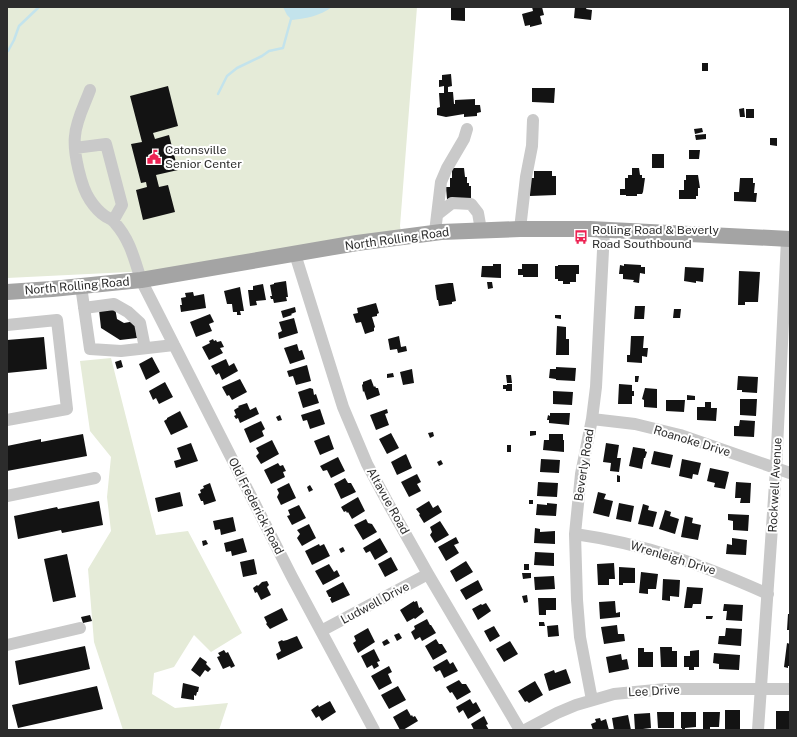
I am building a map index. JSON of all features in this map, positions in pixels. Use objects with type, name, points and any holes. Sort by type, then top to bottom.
[{"type":"main road","name":"North Rolling Road","points":[[7,292],[141,280],[357,243],[435,232],[520,229],[789,239]]},
{"type":"street","points":[[75,148],[106,144],[122,205],[114,221],[97,210],[90,201],[84,190],[80,176],[75,148],[75,136],[78,122],[90,90]]},
{"type":"street","points":[[520,229],[526,177],[532,146],[533,120]]},
{"type":"street","points":[[435,232],[441,182],[447,168],[464,139],[467,129]]},
{"type":"street","points":[[438,214],[452,203],[471,204],[478,213],[481,230]]},
{"type":"street","name":"Old Frederick Road","points":[[114,221],[131,248],[141,280],[285,563],[374,730]]},
{"type":"street","name":"Beverly Road","points":[[592,700],[580,637],[577,600],[575,534],[581,474],[592,419],[596,387],[604,231]]},
{"type":"street","name":"Rockwell Avenue","points":[[758,730],[776,470],[789,239]]},
{"type":"street","name":"Altavue Road","points":[[295,254],[343,407],[353,434],[388,503],[428,574],[520,730]]},
{"type":"street","points":[[81,286],[90,349],[121,350],[174,345]]},
{"type":"street","points":[[84,308],[116,304],[134,316],[140,323],[145,348]]},
{"type":"street","points":[[7,325],[57,320],[67,409],[7,420]]},
{"type":"street","name":"Roanoke Drive","points":[[592,419],[635,424],[680,435],[776,470],[790,473]]},
{"type":"street","points":[[7,496],[95,478]]},
{"type":"street","name":"Wrenleigh Drive","points":[[575,534],[599,537],[664,553],[720,573],[768,594]]},
{"type":"street","name":"Ludwell Drive","points":[[321,631],[428,574]]},
{"type":"street","points":[[7,645],[80,628]]},
{"type":"street","name":"Lee Drive","points":[[525,730],[557,713],[592,700],[614,694],[638,691],[790,689]]},
{"type":"green space","points":[[7,7],[417,7],[400,226],[401,232],[170,270],[7,278]]},
{"type":"green space","points":[[111,358],[156,535],[188,531],[242,633],[211,652],[194,635],[174,667],[154,673],[152,694],[175,708],[228,703],[219,730],[123,730],[94,642],[88,569],[111,531],[107,497],[111,457],[90,431],[80,361]]},
{"type":"water","points":[[283,7],[332,7],[318,15],[292,20],[287,15]]},
{"type":"building","points":[[451,7],[465,7],[465,21],[451,20]]},
{"type":"building","points":[[532,7],[542,7],[544,15],[540,16],[542,24],[530,27],[530,25],[525,26],[522,14],[533,11]]},
{"type":"building","points":[[575,7],[587,7],[586,9],[592,10],[591,20],[574,18]]},
{"type":"building","points":[[702,63],[708,63],[708,71],[702,71]]},
{"type":"building","points":[[451,74],[452,86],[448,87],[448,92],[453,92],[454,104],[455,100],[475,99],[475,105],[480,105],[481,112],[477,113],[477,116],[464,117],[464,114],[446,117],[437,115],[437,108],[440,107],[439,93],[444,93],[444,86],[439,87],[439,80],[442,80],[442,75]]},
{"type":"building","name":"Catonsville Senior Center","points":[[168,86],[178,126],[153,133],[155,139],[169,135],[178,170],[156,175],[159,187],[168,185],[175,212],[143,220],[136,190],[147,187],[146,182],[141,183],[131,144],[142,142],[130,96]]},
{"type":"building","points":[[532,88],[555,88],[554,103],[532,102]]},
{"type":"building","points":[[744,108],[745,117],[740,117],[739,109]]},
{"type":"building","points":[[746,109],[754,109],[754,118],[746,118]]},
{"type":"building","points":[[702,128],[703,132],[695,134],[694,129]]},
{"type":"building","points":[[706,134],[706,139],[696,140],[695,135]]},
{"type":"building","points":[[770,138],[777,138],[777,146],[770,145]]},
{"type":"building","points":[[689,150],[700,150],[699,159],[689,159]]},
{"type":"building","points":[[652,154],[664,154],[664,168],[652,168]]},
{"type":"building","points":[[452,168],[464,168],[467,183],[471,186],[471,198],[447,199],[446,187],[450,187]]},
{"type":"building","points":[[632,168],[639,168],[640,175],[642,175],[642,178],[645,178],[643,192],[642,194],[637,194],[637,196],[620,195],[620,189],[625,189],[625,178],[628,178],[628,175],[632,175]]},
{"type":"building","points":[[534,171],[552,171],[552,176],[556,176],[556,195],[530,196],[530,178],[534,178]]},
{"type":"building","points":[[686,175],[698,175],[700,188],[698,188],[698,196],[696,196],[696,199],[679,199],[679,190],[684,190],[684,180],[686,180]]},
{"type":"building","points":[[740,178],[753,178],[753,183],[755,183],[754,193],[757,193],[756,202],[734,201],[734,192],[739,192]]},
{"type":"building","points":[[493,264],[501,264],[501,278],[481,277],[482,266],[493,266]]},
{"type":"building","points":[[522,264],[538,264],[538,277],[523,277],[523,275],[518,275],[518,269],[522,269]]},
{"type":"building","points":[[624,264],[641,265],[641,267],[645,267],[645,274],[640,273],[639,283],[633,282],[634,280],[623,279],[623,274],[619,274],[620,265],[624,266]]},
{"type":"building","points":[[579,265],[579,274],[576,274],[576,282],[563,284],[563,281],[558,281],[558,279],[555,279],[555,266]]},
{"type":"building","points":[[685,267],[704,268],[703,282],[696,281],[696,283],[684,281]]},
{"type":"building","points":[[739,271],[760,272],[758,302],[745,302],[745,305],[738,305]]},
{"type":"building","points":[[286,281],[287,301],[274,303],[270,296],[272,296],[270,285]]},
{"type":"building","points":[[487,282],[492,282],[493,288],[488,289]]},
{"type":"building","points":[[453,283],[456,301],[452,302],[452,304],[439,306],[435,285]]},
{"type":"building","points":[[263,284],[266,300],[256,301],[257,305],[250,306],[248,290],[253,290],[253,286]]},
{"type":"building","points":[[240,287],[244,311],[240,311],[241,315],[237,315],[237,312],[233,312],[232,304],[227,304],[224,291]]},
{"type":"building","points":[[193,292],[194,296],[204,294],[206,308],[181,312],[181,298],[186,297],[185,293]]},
{"type":"building","points":[[376,303],[379,313],[377,316],[372,317],[375,327],[374,331],[365,334],[361,322],[356,323],[353,314],[358,313],[357,308]]},
{"type":"building","points":[[635,306],[645,306],[644,319],[634,319]]},
{"type":"building","points":[[295,307],[296,312],[283,318],[281,311]]},
{"type":"building","points":[[115,308],[117,319],[124,323],[135,321],[137,338],[120,340],[101,328],[99,310]]},
{"type":"building","points":[[674,309],[681,309],[680,318],[673,318]]},
{"type":"building","points":[[210,314],[214,322],[209,324],[212,331],[196,337],[190,322]]},
{"type":"building","points":[[555,315],[561,315],[561,319],[555,318]]},
{"type":"building","points":[[294,318],[298,333],[279,339],[278,333],[282,331],[279,322]]},
{"type":"building","points":[[557,326],[566,327],[566,339],[569,339],[569,355],[556,355]]},
{"type":"building","points":[[399,336],[401,347],[406,346],[407,351],[398,353],[397,349],[390,350],[388,339]]},
{"type":"building","points":[[631,336],[644,336],[643,348],[648,348],[647,357],[642,356],[642,363],[627,362],[627,355],[630,355]]},
{"type":"building","points":[[44,337],[47,369],[7,373],[7,340]]},
{"type":"building","points":[[213,339],[217,342],[221,341],[224,347],[220,348],[223,353],[209,360],[202,347],[210,343],[209,341]]},
{"type":"building","points":[[297,344],[299,351],[302,350],[305,359],[290,364],[284,348]]},
{"type":"building","points":[[152,357],[160,372],[146,380],[139,364]]},
{"type":"building","points":[[226,359],[229,366],[234,363],[238,371],[222,380],[219,373],[216,375],[211,366]]},
{"type":"building","points":[[121,360],[123,367],[117,369],[115,362]]},
{"type":"building","points":[[307,365],[311,381],[296,385],[293,376],[289,377],[287,371]]},
{"type":"building","points":[[556,367],[576,368],[575,381],[549,378],[550,369],[556,369]]},
{"type":"building","points":[[412,369],[414,383],[403,385],[400,372]]},
{"type":"building","points":[[393,373],[394,377],[387,378],[387,374]]},
{"type":"building","points":[[506,375],[511,375],[512,383],[507,383]]},
{"type":"building","points":[[635,376],[639,376],[638,382],[635,382]]},
{"type":"building","points":[[738,376],[758,377],[757,393],[742,392],[742,390],[737,390]]},
{"type":"building","points":[[240,379],[247,392],[232,400],[229,395],[227,396],[222,387]]},
{"type":"building","points":[[371,379],[374,387],[375,386],[378,388],[380,395],[367,400],[364,391],[363,392],[362,385],[363,382]]},
{"type":"building","points":[[165,382],[173,397],[159,404],[156,398],[153,400],[149,391]]},
{"type":"building","points":[[512,384],[512,391],[506,391],[506,389],[503,389],[503,385]]},
{"type":"building","points":[[619,384],[632,385],[634,396],[632,396],[632,404],[618,404]]},
{"type":"building","points":[[310,388],[313,389],[314,395],[316,394],[319,403],[303,408],[298,392]]},
{"type":"building","points":[[645,388],[657,389],[657,408],[644,407],[644,400],[642,399]]},
{"type":"building","points":[[553,391],[573,392],[572,405],[553,404]]},
{"type":"building","points":[[687,395],[695,396],[695,400],[687,400]]},
{"type":"building","points":[[740,399],[757,399],[756,416],[740,415]]},
{"type":"building","points":[[666,400],[685,400],[684,412],[666,411]]},
{"type":"building","points":[[705,402],[711,402],[711,408],[717,408],[716,421],[697,420],[697,407],[705,407]]},
{"type":"building","points":[[247,403],[250,410],[256,407],[259,414],[240,423],[238,418],[236,419],[234,416],[236,415],[234,410],[239,407],[238,406]]},
{"type":"building","points":[[320,409],[325,424],[310,429],[307,420],[303,421],[301,415]]},
{"type":"building","points":[[387,409],[388,413],[385,414],[389,425],[376,430],[370,415]]},
{"type":"building","points":[[180,411],[188,427],[171,435],[164,421]]},
{"type":"building","points":[[550,413],[570,413],[569,425],[549,423],[549,420],[547,420]]},
{"type":"building","points":[[280,415],[282,420],[278,421],[276,417]]},
{"type":"building","points":[[740,420],[755,421],[754,437],[734,436],[734,426],[739,426]]},
{"type":"building","points":[[261,421],[265,429],[262,431],[264,436],[250,443],[244,429]]},
{"type":"building","points":[[530,431],[536,431],[536,435],[530,436]]},
{"type":"building","points":[[433,432],[434,436],[430,438],[428,433]]},
{"type":"building","points":[[391,433],[399,448],[387,454],[379,439]]},
{"type":"building","points":[[83,434],[87,456],[7,471],[7,446],[41,439],[41,442]]},
{"type":"building","points":[[549,434],[563,434],[564,452],[543,450],[544,440],[549,440]]},
{"type":"building","points":[[329,435],[334,449],[320,455],[314,441]]},
{"type":"building","points":[[272,440],[279,454],[261,464],[256,456],[259,453],[256,448]]},
{"type":"building","points":[[191,443],[198,461],[176,468],[174,461],[181,459],[177,448]]},
{"type":"building","points":[[606,443],[619,445],[617,458],[621,458],[619,472],[610,471],[611,463],[603,462]]},
{"type":"building","points":[[507,445],[511,445],[511,452],[507,452]]},
{"type":"building","points":[[633,447],[645,449],[647,452],[642,469],[629,466]]},
{"type":"building","points":[[654,451],[673,455],[670,468],[651,464]]},
{"type":"building","points":[[406,454],[412,468],[397,475],[391,462]]},
{"type":"building","points":[[338,457],[345,471],[331,478],[327,470],[323,471],[320,466]]},
{"type":"building","points":[[541,459],[560,460],[559,473],[540,472]]},
{"type":"building","points":[[682,459],[701,463],[698,475],[693,474],[692,479],[679,476]]},
{"type":"building","points":[[441,460],[443,464],[439,466],[437,462]]},
{"type":"building","points":[[278,463],[280,466],[283,465],[286,471],[283,472],[285,477],[271,484],[264,470]]},
{"type":"building","points":[[710,468],[729,472],[725,489],[714,487],[715,483],[707,481]]},
{"type":"building","points":[[417,474],[421,482],[417,484],[421,491],[409,497],[401,482]]},
{"type":"building","points":[[617,475],[620,476],[620,482],[617,482]]},
{"type":"building","points":[[345,478],[348,483],[351,483],[356,492],[341,499],[334,484]]},
{"type":"building","points":[[538,482],[558,483],[557,497],[537,496]]},
{"type":"building","points":[[736,482],[751,483],[750,503],[740,503],[741,498],[735,498]]},
{"type":"building","points":[[210,483],[216,501],[204,505],[198,494],[201,493],[200,490],[204,488],[203,486]]},
{"type":"building","points":[[289,483],[296,498],[281,505],[277,497],[279,493],[277,489]]},
{"type":"building","points":[[310,485],[313,490],[309,492],[307,487]]},
{"type":"building","points":[[180,492],[183,506],[158,512],[155,498]]},
{"type":"building","points":[[598,492],[606,494],[604,499],[613,501],[609,517],[593,513]]},
{"type":"building","points":[[358,497],[365,511],[352,519],[348,512],[344,512],[341,507]]},
{"type":"building","points":[[529,500],[533,500],[533,504],[529,504]]},
{"type":"building","points":[[99,501],[103,525],[62,533],[61,530],[18,539],[14,516],[57,507],[58,509]]},
{"type":"building","points":[[429,501],[433,508],[438,505],[442,512],[424,523],[416,509]]},
{"type":"building","points":[[547,503],[557,504],[556,516],[536,515],[537,504],[547,505]]},
{"type":"building","points":[[619,503],[634,506],[631,522],[616,519]]},
{"type":"building","points":[[643,504],[649,506],[648,510],[657,512],[653,527],[638,524]]},
{"type":"building","points":[[299,505],[306,518],[292,525],[287,516],[290,515],[288,510]]},
{"type":"building","points":[[665,510],[671,512],[670,516],[679,519],[675,534],[659,529]]},
{"type":"building","points":[[728,514],[749,515],[748,531],[733,530],[733,521],[728,520]]},
{"type":"building","points":[[685,516],[693,518],[692,523],[701,525],[698,540],[681,537]]},
{"type":"building","points":[[233,517],[236,531],[221,535],[220,529],[215,530],[213,521]]},
{"type":"building","points":[[366,519],[368,523],[372,524],[377,532],[363,540],[354,525]]},
{"type":"building","points":[[440,521],[449,535],[435,543],[430,535],[432,532],[430,527]]},
{"type":"building","points":[[309,524],[316,538],[302,546],[297,538],[300,534],[297,530]]},
{"type":"building","points":[[535,528],[540,529],[540,532],[555,531],[555,544],[534,543]]},
{"type":"building","points":[[456,537],[459,543],[454,545],[459,553],[446,561],[438,547]]},
{"type":"building","points":[[243,538],[247,552],[232,556],[231,551],[226,552],[224,543]]},
{"type":"building","points":[[380,538],[388,552],[375,560],[370,551],[366,553],[363,548]]},
{"type":"building","points":[[732,538],[747,540],[746,555],[726,554],[727,544],[732,545]]},
{"type":"building","points":[[206,540],[208,544],[203,546],[202,541]]},
{"type":"building","points":[[319,544],[320,546],[324,544],[330,556],[312,565],[305,551]]},
{"type":"building","points":[[343,547],[345,551],[341,553],[339,549]]},
{"type":"building","points":[[535,552],[554,553],[554,566],[534,565]]},
{"type":"building","points":[[67,554],[76,597],[53,602],[44,559]]},
{"type":"building","points":[[391,557],[398,570],[385,577],[378,564]]},
{"type":"building","points":[[254,559],[257,574],[243,577],[240,562]]},
{"type":"building","points":[[466,561],[473,572],[456,582],[450,571]]},
{"type":"building","points":[[614,563],[615,579],[609,579],[609,585],[598,585],[597,564]]},
{"type":"building","points":[[329,564],[334,572],[337,570],[340,576],[323,585],[315,571]]},
{"type":"building","points":[[524,564],[529,564],[529,570],[524,570]]},
{"type":"building","points":[[619,567],[635,568],[635,583],[623,583],[623,585],[619,585]]},
{"type":"building","points":[[641,572],[658,574],[656,589],[648,589],[648,594],[639,593]]},
{"type":"building","points":[[522,573],[531,573],[531,578],[523,579]]},
{"type":"building","points":[[554,576],[555,589],[535,590],[534,577]]},
{"type":"building","points":[[663,579],[680,580],[679,597],[670,596],[670,601],[662,600]]},
{"type":"building","points":[[478,580],[483,590],[466,600],[460,590]]},
{"type":"building","points":[[267,581],[269,585],[267,587],[271,595],[261,600],[253,588],[262,582]]},
{"type":"building","points":[[343,582],[350,595],[332,603],[330,599],[331,597],[329,597],[326,591]]},
{"type":"building","points":[[687,587],[703,588],[701,604],[693,604],[692,608],[684,608]]},
{"type":"building","points":[[527,595],[528,602],[524,603],[522,596]]},
{"type":"building","points":[[538,598],[556,598],[556,610],[546,610],[546,615],[539,615]]},
{"type":"building","points":[[414,601],[417,601],[419,608],[421,607],[424,612],[415,619],[414,618],[407,622],[400,610]]},
{"type":"building","points":[[615,601],[616,613],[620,612],[620,617],[600,619],[599,602]]},
{"type":"building","points":[[486,603],[491,611],[478,620],[472,609]]},
{"type":"building","points":[[724,604],[743,605],[742,621],[726,620],[727,611],[723,611]]},
{"type":"building","points":[[282,608],[288,620],[270,629],[266,624],[267,623],[264,617]]},
{"type":"building","points":[[788,614],[790,614],[790,630],[787,630]]},
{"type":"building","points":[[90,615],[92,621],[83,623],[81,617]]},
{"type":"building","points":[[706,616],[713,616],[712,619],[706,619]]},
{"type":"building","points":[[427,619],[436,633],[422,641],[420,637],[415,640],[411,632],[415,629],[414,626]]},
{"type":"building","points":[[539,622],[544,622],[545,626],[539,626]]},
{"type":"building","points":[[558,625],[559,636],[548,637],[547,626]]},
{"type":"building","points":[[617,625],[618,634],[624,634],[625,641],[604,644],[601,627]]},
{"type":"building","points":[[494,626],[500,636],[490,642],[484,631]]},
{"type":"building","points":[[368,628],[375,642],[358,653],[353,643],[356,641],[354,636]]},
{"type":"building","points":[[726,628],[742,629],[741,646],[718,644],[719,636],[725,636]]},
{"type":"building","points":[[399,633],[402,638],[397,641],[394,635]]},
{"type":"building","points":[[297,636],[303,648],[278,660],[276,654],[281,651],[278,642]]},
{"type":"building","points":[[387,639],[390,643],[384,646],[382,642]]},
{"type":"building","points":[[436,639],[439,644],[442,644],[447,652],[433,660],[425,646]]},
{"type":"building","points":[[510,641],[518,654],[504,662],[496,649]]},
{"type":"building","points":[[787,643],[790,644],[790,666],[788,666],[788,668],[784,667]]},
{"type":"building","points":[[85,646],[90,669],[19,685],[15,661]]},
{"type":"building","points":[[660,647],[672,647],[672,651],[677,651],[677,667],[661,667]]},
{"type":"building","points":[[638,648],[644,648],[644,652],[653,652],[653,667],[638,667]]},
{"type":"building","points":[[374,649],[380,661],[377,662],[379,666],[374,669],[372,665],[367,668],[361,656]]},
{"type":"building","points":[[224,650],[226,653],[228,652],[235,666],[231,668],[230,666],[223,669],[217,657],[220,656],[218,653]]},
{"type":"building","points":[[699,650],[699,667],[694,667],[694,670],[689,670],[689,667],[684,667],[684,656],[690,656],[690,651]]},
{"type":"building","points":[[714,653],[740,655],[739,670],[719,669],[719,664],[713,663]]},
{"type":"building","points":[[621,654],[622,660],[627,659],[629,669],[609,673],[606,657]]},
{"type":"building","points":[[200,657],[207,662],[206,664],[211,669],[208,672],[205,670],[200,677],[191,670]]},
{"type":"building","points":[[447,659],[450,664],[453,662],[458,671],[444,678],[440,670],[436,672],[433,667]]},
{"type":"building","points":[[389,666],[392,672],[388,674],[392,683],[379,690],[371,676]]},
{"type":"building","points":[[566,669],[571,683],[549,691],[544,674],[554,670],[555,673]]},
{"type":"building","points":[[459,680],[462,684],[466,684],[471,692],[457,700],[452,692],[450,693],[446,687]]},
{"type":"building","points":[[535,681],[543,695],[529,703],[527,701],[525,702],[518,691]]},
{"type":"building","points":[[183,683],[199,687],[196,696],[194,695],[194,700],[181,698]]},
{"type":"building","points":[[97,686],[103,709],[18,728],[12,705]]},
{"type":"building","points":[[398,686],[406,700],[389,709],[381,695]]},
{"type":"building","points":[[470,699],[473,704],[476,702],[481,711],[468,719],[463,710],[459,713],[456,707]]},
{"type":"building","points":[[330,701],[336,712],[322,721],[319,716],[316,718],[311,710],[318,705],[319,707]]},
{"type":"building","points":[[407,709],[411,716],[415,716],[418,721],[403,730],[400,730],[393,717]]},
{"type":"building","points":[[725,710],[740,710],[740,730],[725,730]]},
{"type":"building","points":[[776,711],[790,711],[790,730],[776,730]]},
{"type":"building","points":[[657,712],[674,712],[674,728],[658,728]]},
{"type":"building","points":[[681,712],[696,712],[696,727],[685,729],[681,728]]},
{"type":"building","points":[[703,712],[720,712],[719,727],[710,727],[710,730],[703,730]]},
{"type":"building","points":[[650,713],[651,728],[635,730],[634,714]]},
{"type":"building","points":[[628,715],[631,730],[614,730],[612,718]]},
{"type":"building","points":[[484,716],[489,730],[474,730],[471,724]]},
{"type":"building","points":[[600,718],[601,721],[606,719],[609,730],[593,730],[591,724],[596,722],[595,719]]},
{"type":"waterway","points":[[8,51],[19,26],[39,7]]},
{"type":"waterway","points":[[218,94],[227,76],[237,68],[269,51],[283,48],[291,19]]},
{"type":"place","name":"Catonsville Senior Center","points":[[154,157]]},
{"type":"place","name":"Rolling Road & Beverly Road Southbound","points":[[581,237]]}]
